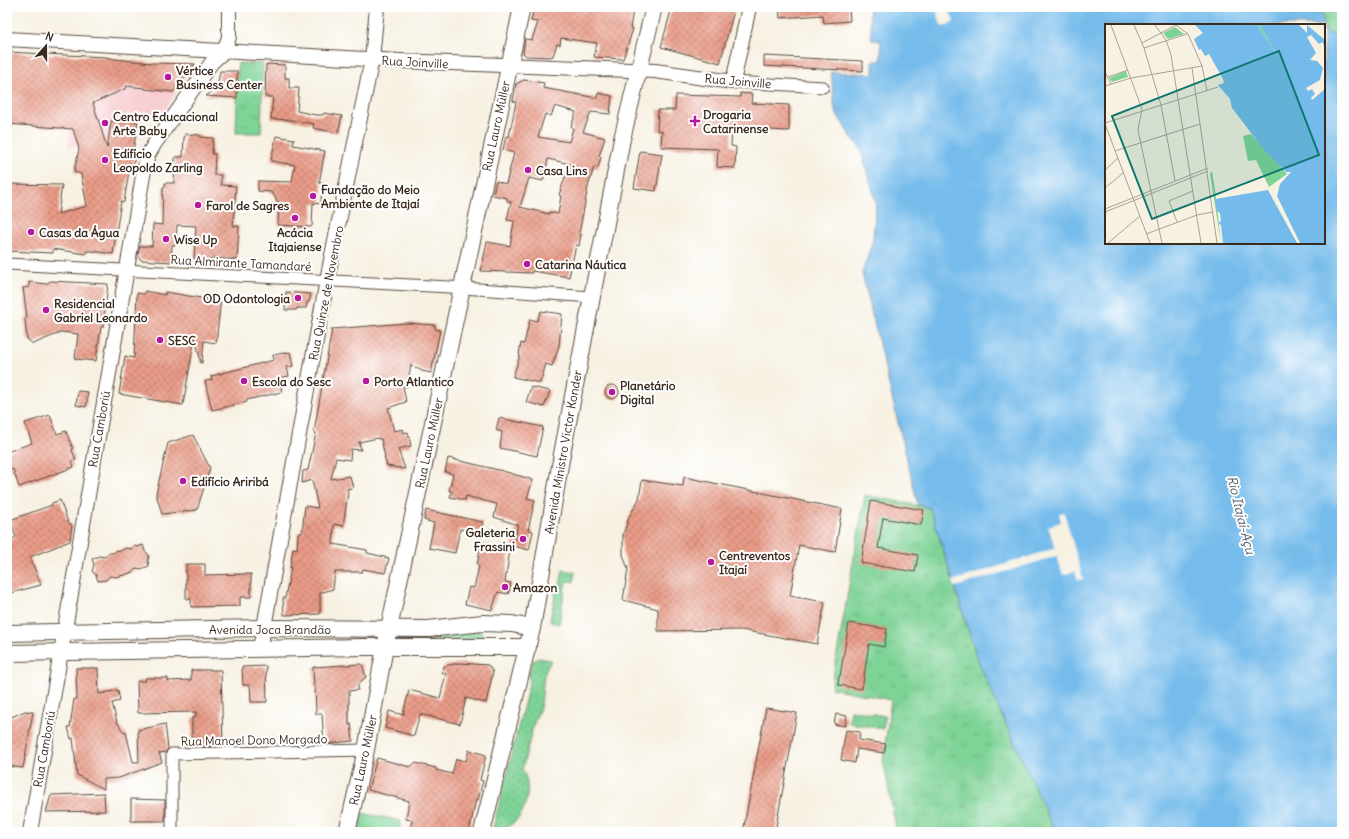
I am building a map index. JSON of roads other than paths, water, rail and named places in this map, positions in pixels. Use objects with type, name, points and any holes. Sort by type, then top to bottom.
[{"type":"main road","name":"Rua Lauro Müller","points":[[347,832],[366,750],[385,647],[508,66],[522,7]]},
{"type":"main road","name":"Avenida Ministro Victor Konder","points":[[482,832],[532,628],[562,454],[622,139],[654,7]]},
{"type":"main road","name":"Avenida Joca Brandão","points":[[7,633],[264,628],[428,629],[483,623],[512,624],[532,628]]},
{"type":"main road","points":[[483,623],[488,627],[491,634],[490,641],[485,647]]},
{"type":"main road","name":"Avenida Joca Brandão","points":[[7,653],[528,646]]},
{"type":"street","points":[[224,51],[229,37],[229,7]]},
{"type":"street","name":"Rua Quinze de Novembro","points":[[260,649],[328,280],[372,60],[377,7]]},
{"type":"street","points":[[733,82],[749,7]]},
{"type":"street","name":"Rua Joinville","points":[[7,39],[372,60],[655,71],[733,82],[823,87]]},
{"type":"street","name":"Rua Camboriú","points":[[30,832],[144,170],[148,155],[155,143],[212,62],[224,51]]},
{"type":"street","name":"Rua Almirante Tamandaré","points":[[7,264],[328,280],[592,297]]},
{"type":"street","name":"Rua Manoel Dono Morgado","points":[[172,832],[172,754],[366,750]]},
{"type":"water","name":"Rio Itajaí-Açu","points":[[869,7],[1320,7],[1324,24],[1105,24],[1105,244],[1325,244],[1325,28],[1327,32],[1331,34],[1337,36],[1341,34],[1337,7],[1342,7],[1342,832],[1055,832],[978,660],[930,508],[918,505],[862,273],[873,240],[876,202],[860,147],[851,137],[835,111],[831,72],[873,74],[873,61],[881,61],[881,41],[872,40]]},
{"type":"place","name":"Vértice Business Center","points":[[168,77]]},
{"type":"place","name":"Drogaria Catarinense","points":[[695,121]]},
{"type":"place","name":"Centro Educacional Arte Baby","points":[[105,123]]},
{"type":"place","name":"Edifício Leopoldo Zarling","points":[[105,160]]},
{"type":"place","name":"Casa Lins","points":[[528,170]]},
{"type":"place","name":"Fundação do Meio Ambiente de Itajaí","points":[[313,196]]},
{"type":"place","name":"Farol de Sagres","points":[[198,205]]},
{"type":"place","name":"Acácia Itajaiense","points":[[295,218]]},
{"type":"place","name":"Casas da Água","points":[[31,232]]},
{"type":"place","name":"Wise Up","points":[[166,239]]},
{"type":"place","name":"Catarina Náutica","points":[[527,264]]},
{"type":"place","name":"OD Odontologia","points":[[298,298]]},
{"type":"place","name":"Residencial Gabriel Leonardo","points":[[46,310]]},
{"type":"place","name":"SESC","points":[[160,340]]},
{"type":"place","name":"Escola do Sesc","points":[[244,381]]},
{"type":"place","name":"Porto Atlantico","points":[[366,381]]},
{"type":"place","name":"Planetário Digital","points":[[612,392]]},
{"type":"place","name":"Edifício Ariribá","points":[[183,481]]},
{"type":"place","name":"Galeteria Frassini","points":[[523,539]]},
{"type":"place","name":"Centreventos Itajaí","points":[[711,562]]},
{"type":"place","name":"Amazon","points":[[505,587]]}]
